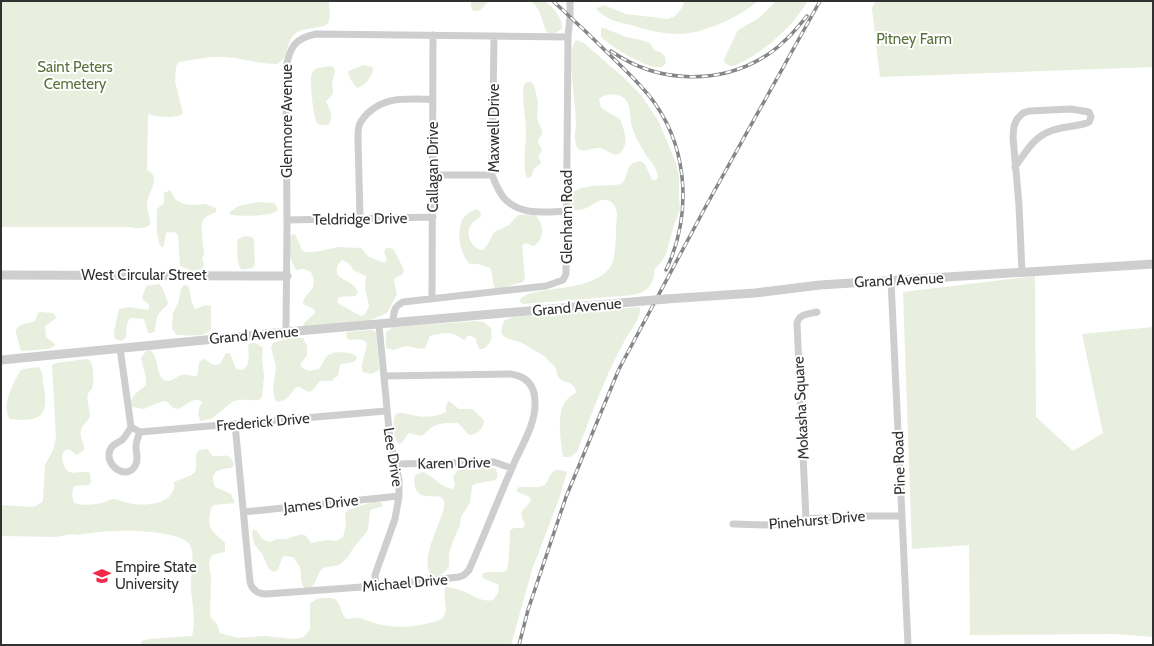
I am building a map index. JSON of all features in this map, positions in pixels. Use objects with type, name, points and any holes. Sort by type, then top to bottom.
[{"type":"street","name":"Glenham Road","points":[[392,324],[394,309],[403,302],[546,286],[563,280],[566,274],[568,37],[570,1]]},
{"type":"street","name":"Glenmore Avenue","points":[[286,332],[286,67],[288,53],[297,41],[306,36],[316,34],[568,37]]},
{"type":"street","name":"Callagan Drive","points":[[432,299],[433,35]]},
{"type":"street","name":"Maxwell Drive","points":[[494,36],[492,175],[503,197],[514,206],[539,213],[567,210]]},
{"type":"street","points":[[360,218],[358,139],[359,126],[364,117],[376,105],[385,101],[433,99]]},
{"type":"street","points":[[1016,167],[1031,143],[1040,136],[1060,128],[1089,122],[1091,117],[1089,112],[1071,108],[1029,111],[1023,113],[1017,118],[1014,126],[1013,137],[1019,206],[1022,273]]},
{"type":"street","points":[[433,175],[492,175]]},
{"type":"street","name":"Teldridge Drive","points":[[287,220],[432,217]]},
{"type":"street","name":"Grand Avenue","points":[[1,360],[286,332],[392,324],[666,299],[755,293],[820,285],[1153,264]]},
{"type":"street","name":"West Circular Street","points":[[1,275],[287,276]]},
{"type":"street","name":"Pine Road","points":[[891,281],[908,645]]},
{"type":"street","name":"Mokasha Square","points":[[806,519],[796,324],[801,316],[817,312]]},
{"type":"street","name":"Lee Drive","points":[[376,586],[375,575],[395,519],[400,480],[390,440],[386,411],[379,325]]},
{"type":"street","points":[[120,348],[131,427],[127,434],[115,443],[110,450],[109,458],[112,466],[123,472],[130,470],[136,465],[138,457],[136,440],[140,432],[131,427]]},
{"type":"street","name":"Michael Drive","points":[[235,424],[250,582],[252,588],[257,592],[266,594],[376,586],[453,579],[464,575],[469,570],[531,426],[535,402],[533,390],[527,381],[519,375],[510,374],[384,376]]},
{"type":"street","name":"Frederick Drive","points":[[140,432],[386,411]]},
{"type":"street","name":"Karen Drive","points":[[396,464],[494,462],[512,468]]},
{"type":"street","name":"James Drive","points":[[244,512],[399,496]]},
{"type":"street","name":"Pinehurst Drive","points":[[733,524],[768,525],[806,519],[854,516],[901,516]]},
{"type":"green space","name":"Saint Peters Cemetery","points":[[1,1],[329,1],[330,15],[329,21],[326,25],[296,33],[290,40],[284,58],[277,64],[219,57],[179,62],[176,66],[175,81],[183,114],[175,117],[166,117],[148,114],[147,170],[154,176],[147,202],[150,225],[137,228],[1,227]]},
{"type":"green space","points":[[471,1],[489,1],[478,11],[473,11]]},
{"type":"green space","points":[[530,1],[542,1],[550,5],[557,13],[561,21],[562,29],[555,33],[547,33],[537,7]]},
{"type":"green space","points":[[685,1],[758,1],[732,18],[710,28],[680,34],[655,31],[617,22],[604,16],[596,9],[603,5],[626,14],[668,19],[675,16]]},
{"type":"green space","points":[[776,1],[808,1],[786,30],[772,42],[738,64],[732,66],[724,62],[738,30],[759,18]]},
{"type":"green space","name":"Pitney Farm","points":[[876,1],[1153,1],[1153,67],[880,77],[872,8]]},
{"type":"green space","points":[[601,28],[626,37],[650,43],[654,50],[662,53],[665,57],[666,63],[662,67],[656,67],[639,61],[605,41],[601,37]]},
{"type":"green space","points":[[576,40],[584,43],[622,76],[641,95],[659,122],[676,163],[679,176],[680,210],[666,254],[654,270],[652,283],[644,292],[634,295],[523,304],[520,302],[521,298],[528,294],[569,287],[593,280],[606,272],[613,262],[617,216],[615,206],[610,201],[600,200],[586,208],[576,210],[570,208],[569,199],[572,193],[587,187],[621,184],[626,177],[629,167],[635,162],[641,161],[645,164],[652,180],[656,180],[658,177],[655,168],[636,137],[632,126],[627,101],[621,96],[607,95],[599,100],[601,108],[620,119],[625,139],[622,151],[614,154],[600,148],[581,150],[577,147],[575,138],[576,122],[572,79],[572,55],[573,46]]},
{"type":"green space","points":[[364,65],[372,67],[373,69],[366,83],[358,88],[354,85],[348,71]]},
{"type":"green space","points":[[330,66],[333,67],[335,71],[332,83],[332,95],[326,101],[331,113],[331,119],[328,125],[320,125],[317,123],[314,114],[311,92],[311,76],[314,70]]},
{"type":"green space","points":[[527,82],[531,82],[534,85],[538,102],[537,119],[542,135],[538,142],[542,150],[538,157],[541,161],[540,164],[534,169],[531,177],[527,178],[525,168],[526,132],[523,91],[524,85]]},
{"type":"green space","points":[[170,190],[176,200],[184,204],[205,204],[216,208],[216,212],[205,218],[202,224],[204,255],[202,258],[204,264],[202,269],[192,271],[180,266],[178,235],[175,233],[166,233],[164,246],[162,247],[158,240],[157,209],[164,203],[164,193]]},
{"type":"green space","points":[[258,202],[274,203],[277,207],[277,211],[255,216],[231,215],[229,213],[238,206]]},
{"type":"green space","points":[[477,209],[481,216],[473,222],[468,233],[473,244],[479,249],[483,250],[494,232],[509,225],[518,215],[534,214],[540,221],[542,226],[542,236],[540,240],[533,246],[526,243],[522,245],[525,279],[523,282],[498,289],[495,288],[490,268],[478,264],[470,264],[467,260],[460,245],[459,233],[462,220],[465,216]]},
{"type":"green space","points":[[295,234],[302,250],[305,252],[314,252],[339,247],[361,248],[369,257],[385,263],[387,259],[384,252],[386,248],[394,250],[404,270],[402,275],[395,278],[394,282],[397,294],[387,313],[368,321],[306,328],[303,326],[305,322],[315,313],[314,309],[303,304],[304,299],[313,288],[314,284],[311,272],[304,269],[296,270],[294,266],[290,257],[289,248],[291,235]],"holes":[[[342,260],[349,264],[353,270],[366,276],[365,289],[369,306],[365,314],[361,316],[339,304],[337,301],[339,297],[355,296],[358,292],[352,284],[340,277],[337,273],[339,264]]]},
{"type":"green space","points":[[245,236],[252,237],[254,241],[255,265],[252,268],[242,270],[238,260],[238,239]]},
{"type":"green space","points":[[1035,276],[1036,417],[1073,451],[1103,433],[1082,334],[1153,327],[1153,637],[1116,634],[970,635],[969,545],[912,549],[903,292]]},
{"type":"green space","points":[[159,284],[168,303],[158,315],[155,331],[148,333],[144,319],[131,318],[127,324],[126,338],[121,341],[115,339],[114,332],[119,309],[128,307],[148,310],[149,304],[142,298],[146,286]]},
{"type":"green space","points":[[184,285],[188,286],[189,288],[192,303],[195,309],[205,305],[211,306],[211,330],[208,333],[195,336],[177,335],[172,329],[173,313],[178,303],[181,289]]},
{"type":"green space","points":[[640,307],[638,319],[626,338],[612,366],[577,452],[570,457],[563,457],[560,431],[561,411],[568,398],[576,392],[575,388],[572,384],[562,381],[559,378],[555,367],[546,357],[520,342],[506,338],[501,332],[505,320],[513,317]]},
{"type":"green space","points":[[38,313],[53,313],[56,317],[45,326],[46,337],[55,344],[55,346],[49,349],[21,351],[16,329],[21,325],[35,321]]},
{"type":"green space","points":[[476,321],[484,322],[491,328],[491,340],[483,349],[479,349],[475,338],[471,336],[467,336],[465,340],[448,333],[430,336],[425,348],[423,349],[407,346],[393,350],[386,348],[386,332],[393,327]]},
{"type":"green space","points":[[375,331],[376,333],[379,368],[378,371],[371,374],[363,372],[362,368],[367,344],[362,340],[349,340],[346,336],[347,332]]},
{"type":"green space","points":[[290,338],[303,338],[307,346],[307,355],[300,365],[306,370],[319,369],[326,357],[332,353],[348,353],[355,355],[357,358],[354,362],[341,364],[338,376],[332,381],[320,381],[312,391],[308,392],[297,387],[286,399],[278,402],[275,400],[273,388],[276,367],[271,347],[273,343]]},
{"type":"green space","points":[[256,343],[263,348],[262,359],[264,376],[262,397],[259,400],[242,400],[232,402],[213,418],[201,421],[198,414],[202,402],[199,400],[194,400],[183,407],[176,409],[168,402],[164,401],[144,409],[133,407],[131,404],[132,398],[146,385],[146,378],[141,358],[146,351],[150,350],[153,353],[159,373],[162,378],[169,381],[183,375],[197,376],[199,363],[201,360],[205,359],[212,364],[218,365],[226,353],[230,353],[236,369],[244,369],[248,362],[248,345]]},
{"type":"green space","points":[[86,359],[90,360],[93,370],[93,378],[92,389],[87,398],[90,416],[82,428],[81,433],[84,450],[77,455],[70,450],[66,450],[62,457],[68,471],[74,473],[90,473],[91,481],[89,485],[74,486],[72,494],[74,503],[81,505],[93,504],[117,499],[126,503],[142,505],[158,503],[170,496],[174,490],[174,482],[194,473],[196,470],[196,455],[198,452],[208,449],[212,456],[227,456],[232,460],[234,464],[232,468],[219,470],[213,477],[215,487],[231,494],[235,503],[214,505],[211,508],[209,521],[210,525],[213,531],[225,543],[225,552],[212,555],[209,563],[211,576],[210,614],[211,618],[217,624],[220,633],[237,638],[265,636],[293,639],[301,638],[305,636],[310,629],[310,604],[320,598],[335,599],[347,619],[358,618],[381,625],[394,627],[422,625],[440,620],[446,611],[446,587],[463,591],[480,599],[488,601],[493,600],[498,593],[499,585],[483,578],[482,574],[488,572],[507,571],[510,530],[514,528],[523,528],[525,524],[521,515],[531,499],[528,496],[517,492],[517,488],[542,486],[548,481],[551,474],[556,470],[567,472],[559,499],[532,570],[511,645],[141,645],[141,641],[149,639],[192,636],[194,617],[191,591],[192,554],[190,545],[186,541],[178,537],[168,535],[135,531],[108,531],[56,537],[1,536],[1,505],[32,507],[43,501],[45,465],[53,450],[56,438],[52,365],[56,363]]},
{"type":"green space","points":[[39,367],[42,374],[45,398],[43,412],[39,416],[28,420],[10,419],[6,408],[7,401],[20,371]]},
{"type":"green space","points":[[449,401],[459,409],[472,409],[484,420],[483,426],[480,430],[475,434],[469,435],[458,423],[440,424],[432,427],[421,436],[409,433],[399,445],[394,430],[394,417],[396,414],[404,413],[424,417],[436,416],[446,412],[446,405]]},
{"type":"green space","points":[[466,467],[495,468],[497,478],[496,480],[475,484],[472,486],[470,503],[461,517],[460,525],[449,554],[449,566],[447,570],[440,575],[432,575],[428,569],[429,552],[442,514],[444,503],[442,498],[423,495],[417,492],[414,482],[415,475],[423,472],[440,484],[453,489],[455,485],[453,477],[458,469]]},
{"type":"green space","points":[[372,502],[381,502],[383,506],[370,510],[368,530],[348,557],[339,565],[323,568],[313,586],[306,591],[302,584],[300,567],[293,557],[285,556],[282,558],[278,570],[274,572],[269,569],[262,554],[254,544],[252,532],[254,529],[258,532],[262,539],[270,542],[277,539],[286,539],[302,534],[306,536],[311,543],[327,540],[336,541],[343,537],[346,525],[345,513],[348,510]]},
{"type":"railway","points":[[553,1],[639,84],[656,105],[667,124],[675,144],[680,165],[683,186],[683,208],[680,229],[666,270]]},
{"type":"railway","points":[[519,645],[528,610],[566,497],[619,369],[706,206],[820,1]]},
{"type":"railway","points":[[611,51],[629,62],[649,70],[669,75],[690,77],[711,76],[732,71],[751,64],[770,53],[785,40],[807,16]]},
{"type":"place","name":"Empire State University","points":[[102,576]]}]
